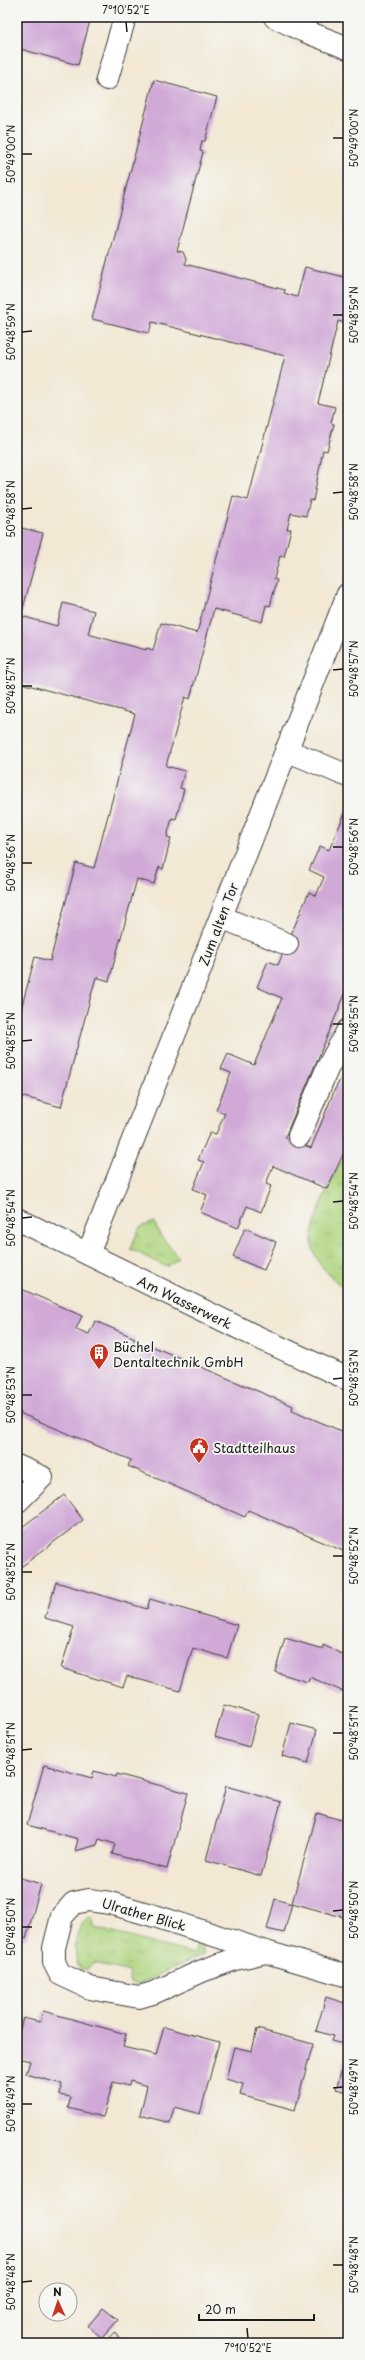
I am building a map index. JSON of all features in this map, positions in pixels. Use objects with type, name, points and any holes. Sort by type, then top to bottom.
[{"type":"street","points":[[107,79],[125,17]]},
{"type":"street","points":[[276,17],[302,30],[348,48]]},
{"type":"street","name":"Zum alten Tor","points":[[88,1254],[286,750],[346,603]]},
{"type":"street","points":[[286,750],[348,776]]},
{"type":"street","points":[[221,916],[286,944]]},
{"type":"street","points":[[299,1136],[327,1069],[348,1030]]},
{"type":"street","name":"Am Wasserwerk","points":[[17,1219],[348,1379]]},
{"type":"street","points":[[17,1466],[42,1477],[17,1502]]},
{"type":"street","name":"Ulrather Blick","points":[[266,1952],[235,1959],[202,1970],[153,1994],[139,1997],[90,1988],[60,1974],[54,1962],[54,1948],[62,1916],[74,1903],[89,1900],[110,1903],[158,1917],[266,1952],[348,1976]]},
{"type":"green space","points":[[348,1149],[348,1291],[338,1284],[321,1265],[315,1255],[312,1244],[313,1231],[322,1202]]},
{"type":"green space","points":[[154,1222],[160,1235],[179,1258],[167,1267],[130,1249],[140,1227]]},
{"type":"green space","points":[[92,1917],[95,1928],[194,1954],[197,1945],[202,1947],[204,1954],[137,1985],[131,1983],[129,1972],[95,1963],[86,1970],[78,1967],[75,1946],[78,1932],[82,1925],[86,1920]]},
{"type":"building","points":[[17,17],[91,17],[78,65],[17,48]]},
{"type":"building","points":[[154,80],[217,97],[205,141],[202,141],[200,151],[203,152],[177,251],[183,252],[186,259],[185,264],[285,290],[284,293],[297,297],[305,267],[348,278],[348,324],[338,321],[318,403],[335,407],[331,423],[334,424],[327,451],[323,450],[313,501],[310,500],[306,516],[291,513],[287,529],[291,529],[284,557],[280,556],[274,579],[277,580],[270,606],[266,605],[262,622],[214,609],[190,699],[185,697],[166,766],[185,771],[180,788],[184,789],[176,819],[172,818],[167,837],[171,838],[163,869],[159,867],[154,884],[137,879],[109,981],[96,977],[61,1107],[17,1095],[17,1012],[20,1013],[35,957],[50,961],[76,863],[94,868],[135,714],[17,682],[17,527],[43,533],[21,616],[57,626],[63,603],[94,611],[88,634],[146,650],[146,648],[153,650],[161,623],[197,633],[233,496],[248,500],[285,356],[152,322],[149,333],[92,319]]},
{"type":"building","points":[[348,806],[348,987],[285,1137],[311,1148],[335,1089],[348,1066],[348,1144],[327,1189],[273,1166],[266,1184],[271,1186],[261,1212],[247,1206],[238,1228],[200,1212],[207,1195],[193,1189],[204,1162],[198,1160],[210,1132],[216,1134],[225,1113],[216,1110],[231,1073],[221,1069],[228,1054],[254,1065],[282,998],[257,987],[268,961],[278,965],[309,892],[316,896],[324,877],[309,870],[320,846],[329,850]]},
{"type":"building","points":[[245,1228],[276,1242],[264,1270],[233,1257]]},
{"type":"building","points":[[17,1287],[82,1316],[76,1329],[89,1334],[95,1321],[135,1338],[132,1346],[146,1351],[149,1345],[293,1406],[292,1410],[348,1434],[348,1553],[248,1510],[245,1517],[128,1466],[131,1460],[17,1412],[17,1396],[22,1383],[17,1381]]},
{"type":"building","points":[[64,1495],[83,1520],[17,1570],[17,1531]]},
{"type":"building","points":[[56,1582],[147,1609],[150,1599],[237,1625],[227,1658],[193,1648],[180,1691],[127,1676],[123,1687],[61,1668],[74,1627],[45,1618]]},
{"type":"building","points":[[285,1638],[319,1648],[323,1648],[323,1645],[348,1657],[348,1678],[342,1691],[310,1677],[308,1682],[275,1672]]},
{"type":"building","points":[[224,1705],[258,1714],[249,1747],[215,1737]]},
{"type":"building","points":[[291,1723],[317,1730],[308,1763],[282,1756]]},
{"type":"building","points":[[44,1765],[92,1778],[94,1771],[116,1777],[117,1774],[188,1793],[167,1869],[112,1854],[115,1844],[99,1839],[97,1845],[75,1851],[78,1839],[27,1825]]},
{"type":"building","points":[[226,1786],[281,1802],[261,1876],[206,1860]]},
{"type":"building","points":[[317,1813],[348,1822],[348,1910],[346,1918],[292,1903]]},
{"type":"building","points":[[17,1877],[41,1884],[26,1939],[17,1936]]},
{"type":"building","points":[[275,1899],[292,1904],[284,1933],[267,1929]]},
{"type":"building","points":[[326,1997],[348,2004],[348,2045],[331,2041],[333,2036],[316,2031]]},
{"type":"building","points":[[43,2011],[126,2034],[123,2047],[156,2055],[164,2027],[219,2042],[200,2114],[174,2107],[170,2123],[140,2115],[147,2086],[130,2081],[129,2086],[113,2082],[103,2117],[68,2108],[71,2097],[59,2095],[62,2084],[26,2074],[30,2061],[17,2058],[17,2040],[23,2018],[40,2022]]},
{"type":"building","points":[[257,2029],[313,2044],[295,2110],[240,2095],[243,2084],[226,2079],[234,2047],[252,2051]]},
{"type":"building","points":[[348,2049],[348,2092],[336,2089]]},
{"type":"building","points":[[103,2308],[118,2320],[102,2338],[88,2326]]},
{"type":"building","points":[[347,2329],[348,2343],[344,2343]]},
{"type":"building","points":[[116,2333],[123,2343],[102,2343]]},
{"type":"place","name":"Büchel Dentaltechnik GmbH","points":[[99,1370]]},
{"type":"place","name":"Stadtteilhaus","points":[[199,1464]]}]
